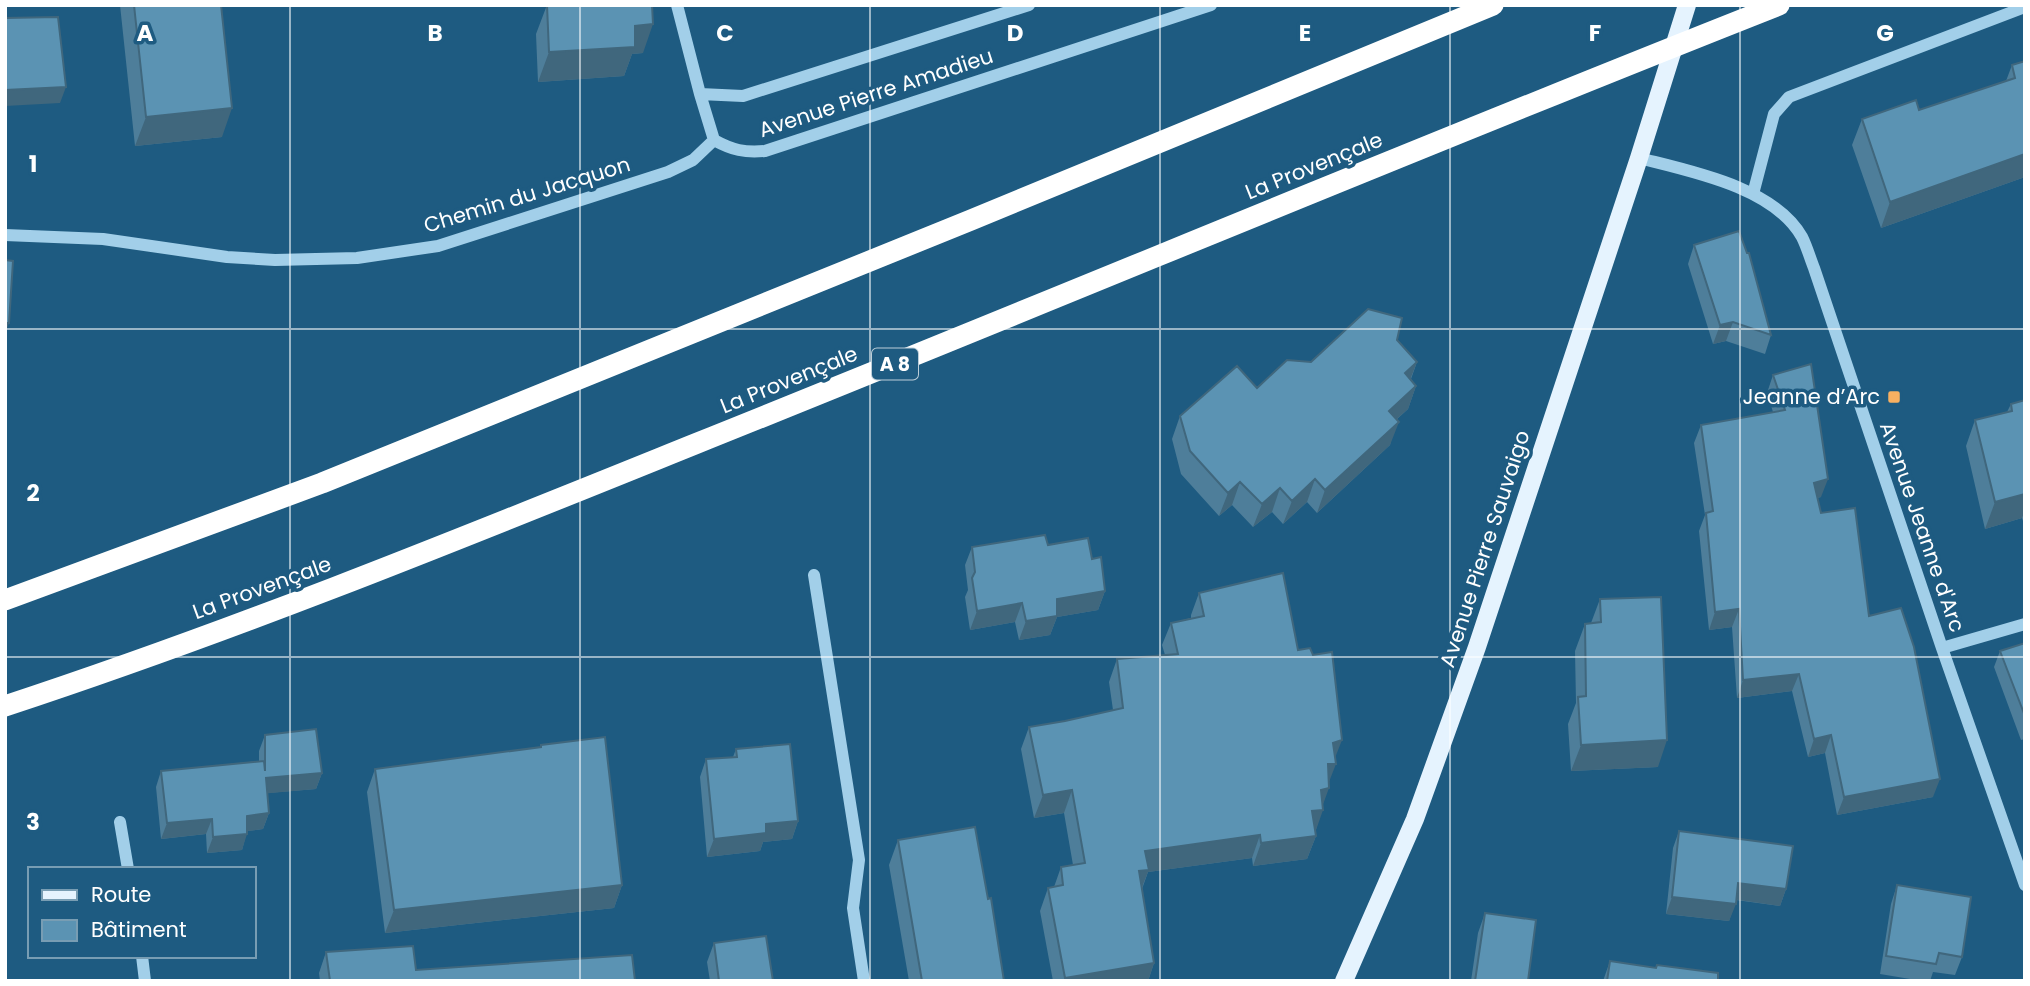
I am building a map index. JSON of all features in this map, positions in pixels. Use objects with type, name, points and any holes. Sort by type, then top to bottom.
[{"type":"highway","points":[[5,600],[334,478],[1493,5]]},
{"type":"highway","name":"La Provençale","points":[[5,706],[358,580],[1779,5]]},
{"type":"main road","name":"Avenue Pierre Sauvaigo","points":[[1344,981],[1415,819],[1473,659],[1650,125],[1687,5]]},
{"type":"street","points":[[677,5],[699,94],[715,140]]},
{"type":"street","points":[[699,94],[743,96],[1029,5]]},
{"type":"street","name":"Avenue Pierre Amadieu","points":[[715,140],[730,149],[749,153],[765,150],[1211,5]]},
{"type":"street","points":[[1753,194],[1774,114],[1789,97],[2025,7]]},
{"type":"street","name":"Chemin du Jacquon","points":[[5,235],[103,239],[227,257],[275,260],[357,258],[438,246],[668,172],[693,160],[715,140]]},
{"type":"street","name":"Avenue Jeanne d'Arc","points":[[1639,158],[1716,178],[1753,194],[1780,212],[1801,236],[2025,885]]},
{"type":"street","points":[[814,575],[859,860],[853,908],[864,981]]},
{"type":"street","points":[[1942,648],[2025,624]]},
{"type":"street","points":[[120,822],[128,867]]},
{"type":"street","points":[[142,958],[145,981]]},
{"type":"building","points":[[134,5],[221,5],[232,108],[146,117]]},
{"type":"building","points":[[547,5],[652,5],[653,24],[635,26],[635,47],[549,52]]},
{"type":"building","points":[[58,17],[66,87],[5,90],[5,18]]},
{"type":"building","points":[[2025,61],[2025,154],[1890,202],[1862,119],[1916,100],[1919,110],[2015,78],[2012,65]]},
{"type":"building","points":[[1739,231],[1749,253],[1771,335],[1733,322],[1720,325],[1694,245]]},
{"type":"building","points":[[5,260],[13,261],[9,323],[5,323]]},
{"type":"building","points":[[1368,309],[1402,318],[1397,340],[1417,362],[1405,373],[1416,386],[1389,411],[1399,422],[1325,490],[1315,479],[1292,501],[1280,488],[1262,504],[1240,482],[1228,493],[1190,451],[1180,416],[1237,366],[1257,388],[1287,360],[1311,362]]},
{"type":"building","points":[[1811,364],[1828,479],[1814,483],[1821,513],[1855,508],[1869,616],[1901,608],[1914,647],[1940,779],[1844,797],[1831,735],[1814,739],[1799,674],[1743,680],[1739,609],[1715,612],[1706,513],[1713,511],[1701,425],[1785,410],[1773,375]]},
{"type":"building","points":[[2025,400],[2025,494],[1995,502],[1975,420],[2012,411],[2011,404]]},
{"type":"building","points":[[1045,535],[1048,545],[1088,538],[1092,559],[1101,557],[1105,591],[1057,599],[1057,616],[1026,621],[1022,603],[977,611],[972,578],[975,572],[972,547]]},
{"type":"building","points":[[1283,573],[1298,650],[1310,648],[1313,655],[1332,652],[1342,740],[1333,743],[1336,764],[1328,764],[1329,788],[1321,790],[1323,810],[1312,811],[1316,836],[1261,843],[1260,835],[1145,851],[1149,870],[1139,871],[1154,963],[1065,978],[1048,888],[1063,885],[1061,867],[1085,863],[1072,790],[1043,795],[1029,727],[1123,708],[1117,659],[1178,654],[1171,623],[1204,616],[1199,593]]},
{"type":"building","points":[[1661,597],[1667,740],[1581,745],[1578,697],[1586,696],[1585,624],[1601,622],[1600,599]]},
{"type":"building","points":[[2025,643],[2025,716],[2000,651]]},
{"type":"building","points":[[316,729],[322,773],[266,778],[269,813],[247,816],[247,834],[213,837],[212,819],[167,823],[161,771],[264,761],[265,771],[265,735]]},
{"type":"building","points":[[605,737],[622,885],[394,910],[375,769]]},
{"type":"building","points":[[790,744],[798,821],[766,824],[766,833],[714,839],[706,759],[737,757],[736,749]]},
{"type":"building","points":[[975,827],[988,899],[991,898],[1004,981],[922,981],[898,840]]},
{"type":"building","points":[[1679,831],[1793,846],[1786,889],[1738,883],[1736,904],[1672,897]]},
{"type":"building","points":[[1897,885],[1971,897],[1962,957],[1939,953],[1936,964],[1886,956]]},
{"type":"building","points":[[1485,913],[1536,920],[1528,981],[1475,981]]},
{"type":"building","points":[[766,936],[773,981],[719,981],[714,943]]},
{"type":"building","points":[[413,946],[416,970],[632,955],[635,981],[330,981],[326,952]]},
{"type":"building","points":[[1610,961],[1718,973],[1718,981],[1607,981]]},
{"type":"place","name":"Jeanne d’Arc","points":[[1894,397]]}]
